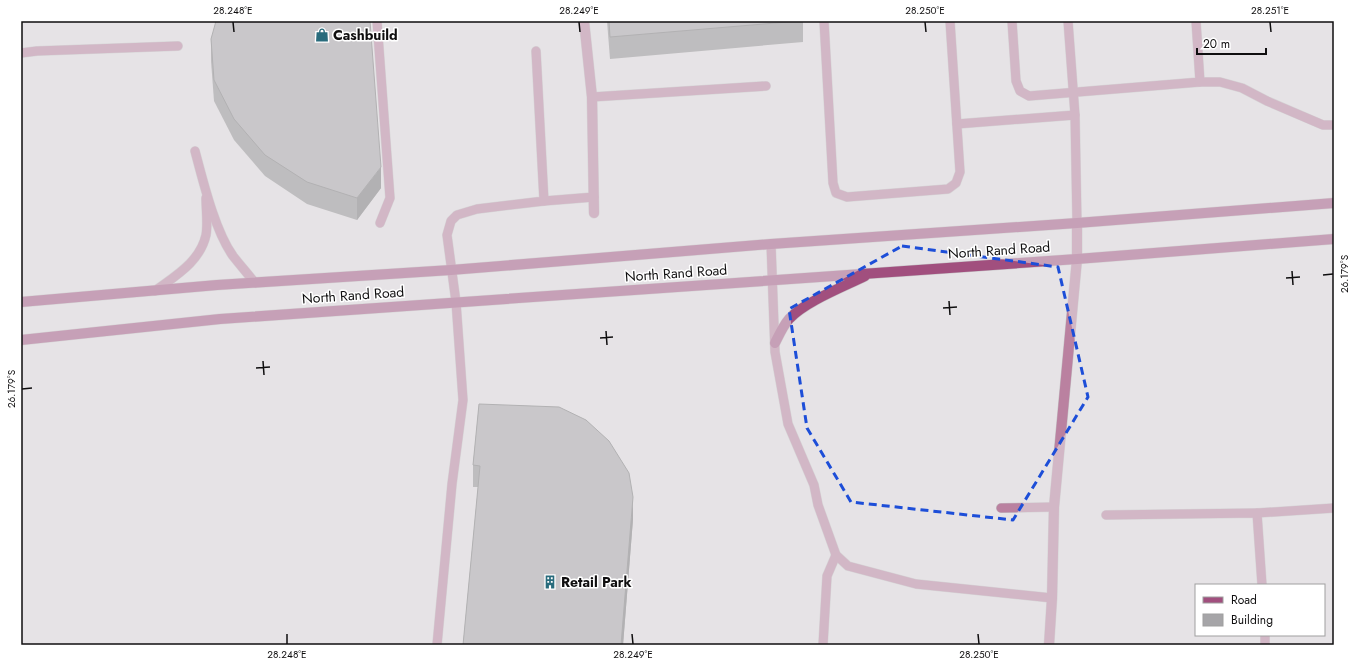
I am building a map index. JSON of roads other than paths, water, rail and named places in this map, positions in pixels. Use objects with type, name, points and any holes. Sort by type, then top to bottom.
[{"type":"main road","name":"North Rand Road","points":[[21,302],[255,283],[452,270],[771,244],[1334,203]]},
{"type":"main road","name":"North Rand Road","points":[[21,340],[220,319],[871,274],[1334,239]]},
{"type":"main road","points":[[775,343],[788,320],[797,312],[807,305],[871,274]]},
{"type":"street","points":[[584,21],[592,97],[594,213]]},
{"type":"street","points":[[1049,645],[1052,598],[1054,507],[1078,259],[1077,222]]},
{"type":"lane","points":[[377,21],[390,198],[380,223]]},
{"type":"lane","points":[[824,21],[833,183],[836,193],[847,197],[948,189],[956,183],[960,172],[950,21]]},
{"type":"lane","points":[[1012,21],[1016,82],[1020,91],[1029,96],[1200,82],[1220,82],[1242,88],[1267,101],[1323,125],[1334,125]]},
{"type":"lane","points":[[1068,21],[1074,92],[1077,222]]},
{"type":"lane","points":[[1196,21],[1200,82]]},
{"type":"lane","points":[[21,53],[37,51],[178,46]]},
{"type":"lane","points":[[536,51],[544,201]]},
{"type":"lane","points":[[592,97],[766,86]]},
{"type":"lane","points":[[957,124],[1075,115]]},
{"type":"lane","points":[[194,151],[225,242],[233,255],[255,283]]},
{"type":"lane","points":[[155,291],[181,272],[196,257],[203,246],[206,234],[206,189]]},
{"type":"lane","points":[[437,645],[452,484],[463,400],[456,302],[447,235],[451,221],[457,215],[477,209],[594,197]]},
{"type":"lane","points":[[771,244],[775,343],[788,424],[814,485],[818,505],[836,555],[848,566],[916,584],[1052,598]]},
{"type":"lane","points":[[1001,508],[1054,507]]},
{"type":"lane","points":[[1106,515],[1257,513],[1334,508]]},
{"type":"lane","points":[[1257,513],[1262,584]]},
{"type":"lane","points":[[823,645],[827,576],[836,555]]},
{"type":"place","name":"Cashbuild","points":[[322,35]]},
{"type":"place","name":"Retail Park","points":[[550,582]]}]
